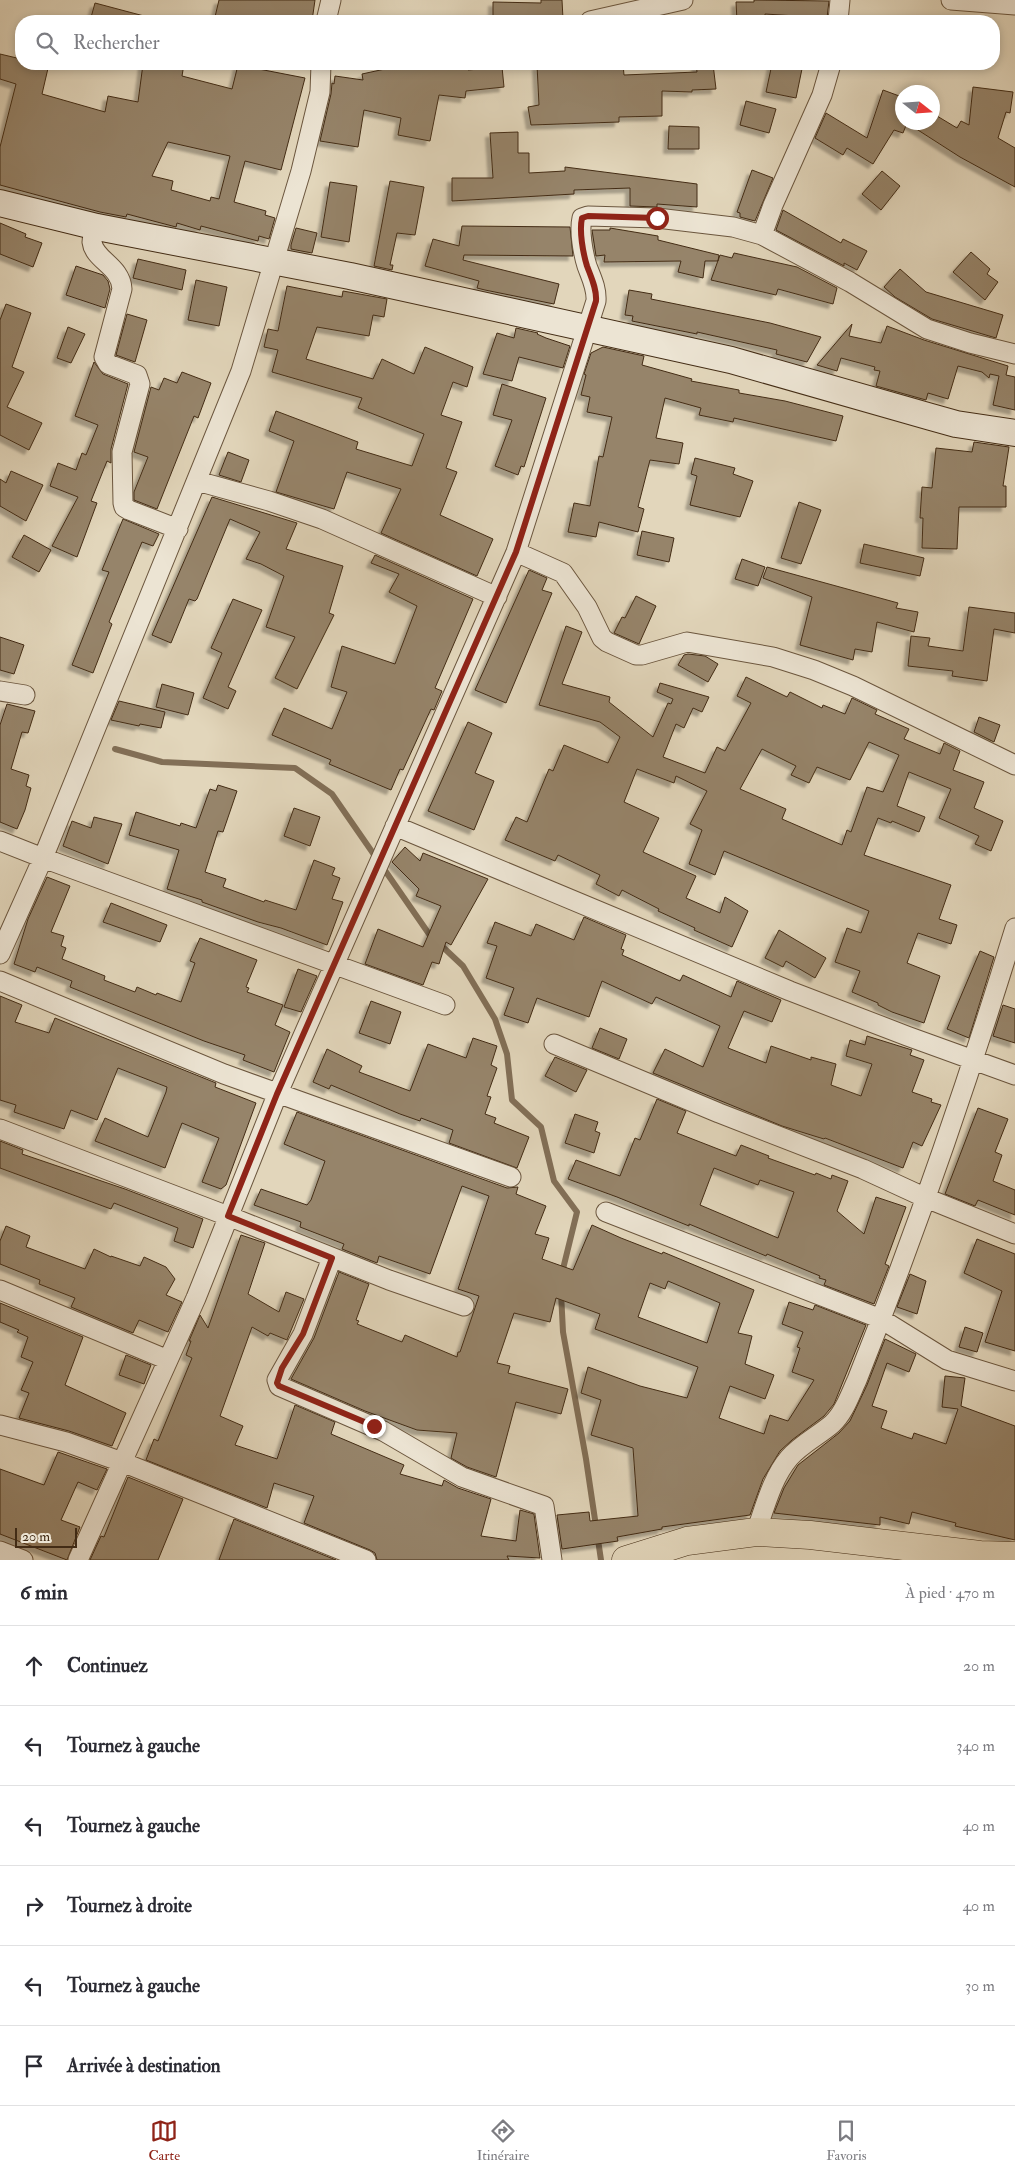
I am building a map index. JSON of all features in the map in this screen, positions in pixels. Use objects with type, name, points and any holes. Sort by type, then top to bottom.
[{"type":"highway","points":[[626,1560],[687,1541],[756,1532],[810,1535],[980,1555],[1015,1556]]},
{"type":"street","points":[[330,15],[331,0]]},
{"type":"street","points":[[617,15],[683,0]]},
{"type":"street","points":[[839,15],[840,0]]},
{"type":"street","points":[[951,0],[1015,5]]},
{"type":"street","points":[[0,954],[42,858],[242,371],[301,171],[318,101],[321,70]]},
{"type":"street","points":[[762,235],[773,205],[822,95],[829,70]]},
{"type":"street","points":[[0,203],[97,227],[350,276],[731,360],[956,424],[1015,433]]},
{"type":"street","points":[[78,1560],[196,1298],[277,1094],[516,552],[589,328],[597,294],[586,262],[581,224],[582,218],[588,216],[657,218],[733,228],[762,235],[850,282],[928,329],[970,343],[1015,354]]},
{"type":"street","points":[[97,227],[92,240],[94,248],[119,275],[122,281],[122,288],[104,356],[105,361],[108,364],[137,375],[140,384],[122,452],[124,507],[178,528]]},
{"type":"street","points":[[197,481],[269,501],[322,519],[497,597]]},
{"type":"street","points":[[516,552],[563,573],[587,607],[602,638],[614,646],[636,655],[642,655],[687,642],[773,657],[814,670],[853,686],[1015,765]]},
{"type":"street","points":[[0,692],[25,695]]},
{"type":"street","points":[[395,826],[790,991],[1015,1075]]},
{"type":"street","points":[[0,841],[117,887],[445,1005]]},
{"type":"street","points":[[756,1532],[776,1479],[788,1459],[799,1448],[833,1422],[845,1406],[882,1319],[926,1198],[1014,938]]},
{"type":"street","points":[[0,981],[277,1094],[512,1177]]},
{"type":"street","points":[[554,1044],[719,1113],[863,1169],[926,1198],[1015,1234]]},
{"type":"street","points":[[0,1129],[389,1280],[464,1306]]},
{"type":"street","points":[[606,1212],[882,1319],[947,1360],[1015,1381]]},
{"type":"street","points":[[332,1258],[303,1334],[277,1380],[279,1386],[384,1431],[462,1477],[544,1506],[552,1560]]},
{"type":"street","points":[[0,1290],[168,1360]]},
{"type":"street","points":[[0,1425],[66,1442],[122,1462],[366,1560]]},
{"type":"street","points":[[0,1551],[22,1560]]},
{"type":"building","points":[[219,0],[315,0],[313,15],[215,15]]},
{"type":"building","points":[[541,0],[562,0],[563,15],[493,15],[493,2],[541,3]]},
{"type":"building","points":[[754,0],[829,1],[827,15],[737,15],[736,2],[754,2]]},
{"type":"building","points":[[95,3],[140,15],[92,15]]},
{"type":"building","points":[[0,54],[15,58],[15,70],[48,70],[42,94],[105,112],[108,96],[138,102],[142,70],[183,70],[182,76],[232,89],[237,70],[264,70],[305,78],[281,170],[245,161],[234,202],[266,211],[265,215],[275,218],[269,239],[259,236],[258,241],[201,226],[200,230],[177,223],[176,227],[127,214],[126,217],[100,212],[0,185],[0,147],[16,84],[0,79]],"holes":[[[168,142],[230,156],[219,199],[211,197],[210,201],[171,190],[173,181],[152,176]]]},
{"type":"building","points":[[380,70],[502,70],[504,87],[466,91],[465,98],[439,95],[430,141],[398,135],[401,118],[364,110],[358,147],[320,141],[335,76],[363,80],[362,74]]},
{"type":"building","points":[[537,70],[624,70],[624,75],[714,70],[716,89],[692,90],[692,92],[662,91],[662,116],[619,117],[619,122],[531,125],[528,107],[539,105]]},
{"type":"building","points":[[771,70],[802,70],[796,98],[766,92]]},
{"type":"building","points":[[973,87],[1013,92],[1010,113],[1006,112],[998,138],[1015,148],[1015,187],[960,157],[918,130],[940,130],[940,118],[957,128],[961,121],[969,125]]},
{"type":"building","points":[[883,90],[895,94],[895,130],[904,130],[903,133],[894,130],[873,164],[847,148],[843,155],[815,138],[826,113],[867,138]]},
{"type":"building","points":[[746,101],[776,109],[769,133],[740,125]]},
{"type":"building","points":[[669,126],[699,127],[699,149],[668,149]]},
{"type":"building","points":[[518,132],[518,153],[529,153],[529,173],[565,171],[565,167],[697,184],[697,207],[657,204],[657,207],[630,206],[630,188],[574,190],[574,194],[452,201],[452,178],[493,178],[490,133]]},
{"type":"building","points":[[752,170],[773,178],[755,221],[740,217],[740,213],[737,212]]},
{"type":"building","points":[[882,171],[900,186],[881,210],[862,194]]},
{"type":"building","points":[[390,181],[424,187],[415,235],[397,233],[390,265],[393,265],[392,270],[374,266]]},
{"type":"building","points":[[330,182],[357,186],[349,242],[321,237]]},
{"type":"building","points":[[783,210],[841,243],[843,239],[867,251],[857,270],[844,263],[844,266],[776,230]]},
{"type":"building","points":[[0,223],[26,234],[25,237],[42,243],[33,267],[0,254]]},
{"type":"building","points":[[462,226],[570,227],[573,256],[464,255],[463,260],[559,284],[554,304],[477,288],[479,281],[425,266],[433,239],[459,246]]},
{"type":"building","points":[[296,228],[317,233],[312,253],[291,249]]},
{"type":"building","points":[[610,228],[658,236],[658,240],[719,255],[718,261],[705,261],[703,278],[678,272],[681,261],[604,262],[605,255],[596,256],[592,230],[610,230]]},
{"type":"building","points":[[971,252],[990,269],[987,274],[998,282],[985,300],[953,272]]},
{"type":"building","points":[[734,253],[797,267],[837,288],[833,304],[778,289],[776,295],[711,280],[720,255],[732,258]]},
{"type":"building","points":[[138,259],[186,270],[182,290],[133,278]]},
{"type":"building","points":[[76,266],[103,275],[108,281],[110,289],[105,308],[66,295]]},
{"type":"building","points":[[900,269],[926,292],[1003,315],[996,338],[932,319],[895,297],[884,287]]},
{"type":"building","points":[[196,280],[227,287],[219,326],[188,320]]},
{"type":"building","points":[[287,286],[342,297],[343,291],[387,299],[384,317],[373,315],[369,336],[317,327],[306,359],[373,379],[382,359],[414,374],[425,347],[473,367],[467,387],[453,382],[441,415],[462,422],[446,468],[457,472],[440,515],[493,539],[477,576],[381,533],[401,489],[347,472],[334,509],[276,492],[294,441],[269,431],[276,411],[358,442],[356,449],[412,466],[424,434],[358,408],[362,398],[272,372],[278,350],[264,347],[268,329],[278,331]]},
{"type":"building","points":[[629,290],[652,294],[651,299],[770,323],[821,337],[807,362],[776,354],[777,350],[697,332],[697,334],[632,321],[633,316],[625,315]]},
{"type":"building","points":[[6,304],[31,313],[12,367],[24,372],[7,407],[42,423],[29,450],[0,435],[0,320]]},
{"type":"building","points":[[127,314],[147,320],[135,362],[116,355]]},
{"type":"building","points":[[852,324],[849,336],[881,343],[887,326],[924,340],[1008,366],[1006,375],[1015,377],[1015,410],[993,405],[999,376],[990,374],[989,378],[982,372],[958,366],[948,399],[928,393],[926,400],[876,386],[880,371],[874,370],[875,367],[841,358],[837,371],[817,365]]},
{"type":"building","points":[[68,327],[85,334],[71,363],[57,358]]},
{"type":"building","points":[[516,328],[538,333],[546,338],[570,346],[563,368],[519,357],[512,381],[483,374],[497,333],[514,338]]},
{"type":"building","points":[[603,347],[644,356],[642,365],[692,379],[691,381],[739,390],[739,393],[785,401],[843,416],[836,441],[734,418],[733,422],[699,415],[701,408],[665,398],[656,438],[683,443],[679,464],[650,460],[638,507],[644,509],[638,532],[599,522],[596,537],[568,532],[574,503],[590,506],[599,456],[603,457],[612,417],[587,412],[590,397],[581,395],[586,375],[584,374],[591,353]]},
{"type":"building","points":[[94,362],[103,374],[128,384],[111,449],[111,463],[107,461],[91,501],[97,503],[77,557],[52,546],[78,497],[50,486],[58,463],[76,470],[82,453],[86,455],[98,425],[75,416]]},
{"type":"building","points":[[182,372],[211,383],[198,418],[194,416],[157,509],[134,500],[134,492],[148,457],[134,452],[151,387],[159,390],[164,378],[177,383]]},
{"type":"building","points":[[502,384],[546,398],[524,467],[521,466],[518,475],[495,466],[512,420],[493,415]]},
{"type":"building","points":[[974,442],[1009,447],[1003,486],[1006,486],[1006,507],[959,507],[957,549],[922,548],[923,518],[920,518],[922,487],[932,488],[936,448],[972,452]]},
{"type":"building","points":[[228,452],[249,460],[241,482],[219,475]]},
{"type":"building","points":[[695,458],[735,468],[733,474],[753,481],[740,517],[690,505],[697,476],[691,474]]},
{"type":"building","points":[[11,471],[43,485],[26,521],[0,506],[0,479],[6,483]]},
{"type":"building","points":[[212,497],[297,523],[286,549],[343,566],[329,613],[334,615],[297,689],[275,678],[295,637],[266,627],[284,576],[261,564],[246,559],[260,532],[230,519],[197,599],[195,601],[189,599],[171,643],[152,635]]},
{"type":"building","points":[[799,502],[821,510],[801,564],[781,558]]},
{"type":"building","points":[[123,519],[159,534],[153,546],[142,542],[109,622],[112,624],[93,673],[72,665],[109,572],[102,570]]},
{"type":"building","points":[[642,531],[674,538],[669,562],[637,555]]},
{"type":"building","points":[[24,535],[51,550],[39,572],[12,557]]},
{"type":"building","points":[[864,544],[924,558],[920,576],[860,563]]},
{"type":"building","points":[[375,555],[473,599],[435,688],[442,691],[434,710],[431,709],[403,770],[400,769],[391,790],[329,764],[331,760],[272,735],[284,708],[332,729],[347,692],[331,687],[342,646],[395,664],[417,606],[389,592],[399,574],[371,563]]},
{"type":"building","points":[[742,559],[765,567],[758,586],[735,579]]},
{"type":"building","points":[[767,567],[898,603],[896,608],[918,612],[914,632],[877,622],[872,652],[855,649],[853,660],[800,645],[812,597],[763,578]]},
{"type":"building","points":[[529,570],[547,578],[542,590],[552,593],[506,703],[475,690]]},
{"type":"building","points":[[636,596],[656,606],[639,644],[614,633],[622,617],[625,618]]},
{"type":"building","points":[[233,599],[262,610],[228,687],[236,691],[228,709],[203,698],[222,653],[211,648]]},
{"type":"building","points":[[969,607],[1015,613],[1015,633],[994,629],[987,681],[952,676],[953,671],[908,666],[911,636],[930,638],[928,646],[963,651]]},
{"type":"building","points":[[566,626],[582,632],[562,684],[610,697],[609,702],[653,737],[668,703],[671,704],[673,699],[657,692],[660,683],[709,697],[702,712],[693,708],[684,728],[676,724],[663,757],[705,773],[717,747],[725,751],[751,703],[737,696],[746,677],[787,697],[790,692],[822,708],[823,705],[845,714],[852,698],[877,710],[875,714],[909,729],[904,739],[940,754],[944,743],[960,751],[953,770],[984,782],[974,808],[1003,821],[991,851],[975,844],[979,836],[939,818],[951,789],[909,772],[897,806],[925,817],[919,832],[892,821],[891,823],[878,818],[864,855],[951,885],[939,919],[957,925],[951,944],[918,933],[907,963],[940,976],[924,1023],[892,1012],[878,1005],[878,1003],[852,992],[860,971],[835,962],[847,928],[861,933],[869,911],[724,851],[715,875],[689,864],[702,830],[690,824],[707,791],[676,776],[674,783],[637,769],[624,802],[659,818],[643,852],[696,876],[686,898],[720,913],[725,897],[748,911],[732,947],[694,930],[695,928],[658,911],[659,909],[622,890],[619,896],[596,884],[600,875],[558,855],[555,861],[505,840],[516,817],[527,822],[549,769],[553,771],[564,745],[608,763],[620,737],[600,722],[539,705]],"holes":[[[869,742],[899,755],[883,792],[867,787],[851,832],[847,830],[842,845],[782,819],[786,809],[740,789],[762,749],[796,766],[791,775],[809,783],[817,767],[850,780]]]},
{"type":"building","points":[[0,637],[24,645],[14,674],[0,670]]},
{"type":"building","points":[[684,655],[705,656],[718,664],[708,682],[678,665]]},
{"type":"building","points":[[162,684],[194,693],[188,715],[156,707]]},
{"type":"building","points":[[119,701],[165,712],[161,728],[140,724],[139,726],[111,720]]},
{"type":"building","points":[[7,704],[35,711],[28,733],[22,732],[11,769],[29,775],[26,786],[31,788],[17,829],[0,822],[0,725]]},
{"type":"building","points":[[979,717],[1000,725],[994,742],[974,732]]},
{"type":"building","points":[[468,722],[492,733],[475,773],[494,781],[474,830],[428,811]]},
{"type":"building","points":[[218,785],[237,791],[223,832],[218,831],[205,872],[226,879],[223,887],[264,902],[265,900],[296,910],[314,860],[335,868],[332,875],[340,878],[332,899],[343,902],[327,945],[167,889],[179,850],[129,835],[136,812],[180,826],[181,823],[196,828],[210,789],[216,791]]},
{"type":"building","points":[[294,808],[320,817],[310,846],[284,836]]},
{"type":"building","points":[[94,817],[122,824],[108,864],[63,846],[72,821],[91,828]]},
{"type":"building","points":[[405,847],[420,861],[423,853],[488,879],[451,945],[446,942],[439,964],[432,962],[423,985],[365,964],[378,929],[423,947],[441,906],[416,896],[419,889],[392,862]]},
{"type":"building","points":[[47,877],[70,886],[51,932],[64,936],[61,946],[66,948],[62,959],[105,976],[104,980],[135,992],[137,987],[181,1002],[195,963],[190,961],[200,938],[257,960],[246,987],[249,988],[247,992],[283,1005],[275,1025],[290,1032],[274,1072],[243,1060],[245,1055],[204,1041],[70,987],[72,981],[37,967],[35,972],[14,964],[28,919]]},
{"type":"building","points":[[111,903],[167,925],[160,942],[103,922]]},
{"type":"building","points":[[584,917],[626,935],[621,949],[624,950],[622,955],[680,981],[683,975],[731,997],[737,981],[781,1000],[772,1022],[744,1011],[728,1048],[766,1063],[771,1046],[811,1060],[811,1057],[836,1064],[831,1085],[861,1096],[872,1064],[846,1056],[850,1040],[865,1045],[867,1036],[912,1050],[910,1055],[924,1060],[912,1092],[932,1099],[931,1102],[941,1105],[922,1146],[913,1142],[903,1168],[825,1138],[782,1126],[653,1073],[665,1049],[703,1067],[720,1026],[656,997],[652,1004],[602,981],[589,1017],[537,998],[528,1023],[504,1015],[514,988],[486,978],[497,946],[487,943],[495,922],[531,936],[536,924],[574,940]]},
{"type":"building","points":[[779,930],[826,958],[815,978],[786,961],[783,967],[765,958]]},
{"type":"building","points":[[980,951],[994,957],[969,1038],[947,1029]]},
{"type":"building","points":[[298,969],[317,976],[301,1012],[284,1007]]},
{"type":"building","points":[[0,996],[22,1005],[15,1022],[49,1033],[55,1018],[216,1083],[215,1087],[256,1103],[226,1185],[221,1189],[202,1182],[219,1138],[182,1123],[165,1168],[95,1141],[105,1118],[148,1137],[166,1092],[167,1087],[118,1068],[97,1120],[71,1110],[64,1129],[14,1112],[16,1105],[0,1100]]},
{"type":"building","points":[[371,1001],[401,1012],[390,1044],[359,1033]]},
{"type":"building","points":[[1003,1005],[1015,1009],[1015,1043],[993,1036]]},
{"type":"building","points":[[600,1028],[627,1039],[619,1059],[592,1048]]},
{"type":"building","points":[[473,1038],[497,1046],[491,1065],[497,1068],[487,1096],[491,1097],[485,1114],[496,1118],[494,1123],[529,1137],[517,1168],[449,1143],[453,1130],[421,1118],[420,1121],[400,1114],[331,1085],[329,1089],[313,1082],[327,1049],[362,1066],[359,1072],[410,1091],[428,1044],[466,1058]]},
{"type":"building","points":[[555,1057],[587,1070],[576,1092],[545,1076]]},
{"type":"building","points":[[657,1099],[686,1111],[677,1133],[736,1156],[741,1145],[769,1156],[768,1158],[815,1175],[816,1173],[831,1179],[832,1175],[848,1181],[837,1211],[864,1234],[876,1197],[906,1207],[885,1264],[889,1266],[874,1304],[824,1285],[826,1280],[819,1278],[820,1276],[767,1254],[766,1256],[689,1224],[689,1226],[568,1179],[576,1160],[620,1176],[635,1138],[640,1140]],"holes":[[[714,1168],[758,1185],[760,1180],[794,1192],[778,1238],[700,1205]]]},
{"type":"building","points":[[978,1108],[1008,1119],[995,1152],[1002,1155],[993,1181],[1015,1190],[1015,1215],[978,1200],[975,1206],[945,1194]]},
{"type":"building","points":[[297,1112],[507,1188],[518,1187],[516,1194],[546,1206],[535,1234],[549,1238],[542,1259],[573,1270],[592,1225],[754,1290],[738,1333],[752,1336],[745,1364],[774,1375],[765,1399],[730,1386],[719,1418],[764,1434],[770,1415],[788,1421],[814,1380],[792,1372],[800,1348],[797,1347],[803,1332],[782,1324],[789,1302],[813,1310],[815,1305],[866,1325],[834,1404],[824,1416],[780,1451],[763,1479],[750,1515],[662,1527],[662,1529],[617,1537],[618,1541],[562,1549],[557,1515],[589,1512],[590,1521],[638,1516],[633,1448],[591,1435],[601,1400],[581,1393],[588,1367],[640,1386],[687,1398],[698,1367],[595,1329],[600,1314],[556,1298],[550,1322],[514,1313],[497,1363],[510,1366],[508,1373],[568,1389],[561,1414],[516,1402],[496,1477],[467,1467],[451,1458],[457,1433],[417,1430],[365,1411],[291,1379],[314,1338],[339,1272],[369,1284],[356,1320],[359,1321],[357,1324],[402,1342],[405,1335],[457,1357],[479,1296],[458,1289],[489,1196],[462,1186],[430,1274],[379,1256],[377,1263],[342,1249],[344,1244],[300,1227],[301,1222],[254,1205],[261,1189],[307,1205],[311,1200],[325,1161],[284,1144]],"holes":[[[668,1281],[720,1303],[707,1343],[638,1317],[650,1283],[665,1289]]]},
{"type":"building","points":[[575,1114],[598,1122],[595,1131],[600,1133],[594,1153],[565,1143]]},
{"type":"building","points":[[0,1141],[23,1150],[22,1154],[125,1189],[203,1219],[193,1248],[174,1241],[178,1228],[114,1203],[111,1209],[0,1168]]},
{"type":"building","points":[[6,1226],[30,1236],[26,1247],[85,1269],[94,1249],[111,1257],[140,1266],[144,1257],[166,1267],[175,1279],[166,1295],[182,1302],[168,1332],[139,1320],[133,1333],[71,1307],[75,1298],[39,1284],[40,1280],[0,1264],[0,1241]]},
{"type":"building","points":[[241,1235],[265,1243],[248,1294],[279,1312],[286,1292],[304,1299],[287,1340],[270,1333],[268,1336],[252,1327],[220,1416],[243,1426],[235,1445],[277,1459],[295,1405],[335,1422],[331,1434],[404,1465],[400,1474],[442,1486],[444,1480],[458,1488],[491,1499],[481,1536],[516,1541],[520,1510],[534,1514],[540,1558],[507,1556],[509,1560],[377,1560],[375,1553],[370,1550],[304,1523],[314,1496],[274,1483],[267,1508],[146,1460],[154,1439],[158,1441],[192,1358],[186,1355],[191,1341],[189,1341],[200,1315],[208,1328]]},
{"type":"building","points":[[977,1239],[1015,1254],[1015,1351],[985,1342],[1002,1291],[964,1273]]},
{"type":"building","points":[[910,1274],[926,1281],[917,1314],[897,1307]]},
{"type":"building","points":[[0,1303],[83,1337],[65,1385],[126,1413],[112,1446],[69,1431],[19,1418],[29,1393],[21,1390],[33,1362],[21,1357],[28,1337],[17,1332],[19,1330],[0,1322]]},
{"type":"building","points":[[965,1327],[983,1333],[977,1352],[959,1347]]},
{"type":"building","points":[[885,1339],[916,1354],[909,1372],[887,1363],[872,1406],[887,1411],[881,1428],[912,1439],[914,1433],[946,1444],[958,1409],[942,1407],[945,1376],[965,1378],[961,1406],[1015,1426],[1015,1540],[955,1526],[956,1523],[912,1512],[909,1524],[880,1517],[880,1525],[774,1513],[784,1488],[798,1465],[839,1433],[850,1421],[867,1385]]},
{"type":"building","points":[[126,1355],[151,1365],[144,1384],[119,1375]]},
{"type":"building","points":[[58,1452],[107,1469],[97,1490],[78,1482],[61,1520],[80,1527],[67,1560],[0,1534],[0,1469],[44,1485]]},
{"type":"building","points":[[128,1477],[183,1499],[158,1560],[90,1560],[101,1536],[104,1537]]},
{"type":"building","points":[[234,1519],[336,1560],[219,1560]]},
{"type":"waterway","points":[[115,749],[162,762],[295,768],[332,794],[429,934],[463,966],[495,1019],[507,1054],[512,1100],[541,1127],[554,1181],[577,1212],[562,1273]]},
{"type":"waterway","points":[[561,1293],[563,1332],[586,1459],[601,1560]]},
{"type":"route","points":[[374,1426],[279,1386],[277,1383],[282,1368],[300,1341],[332,1258],[228,1216],[277,1094],[516,552],[589,328],[596,301],[596,290],[586,262],[581,224],[582,218],[588,216],[657,218]]}]
